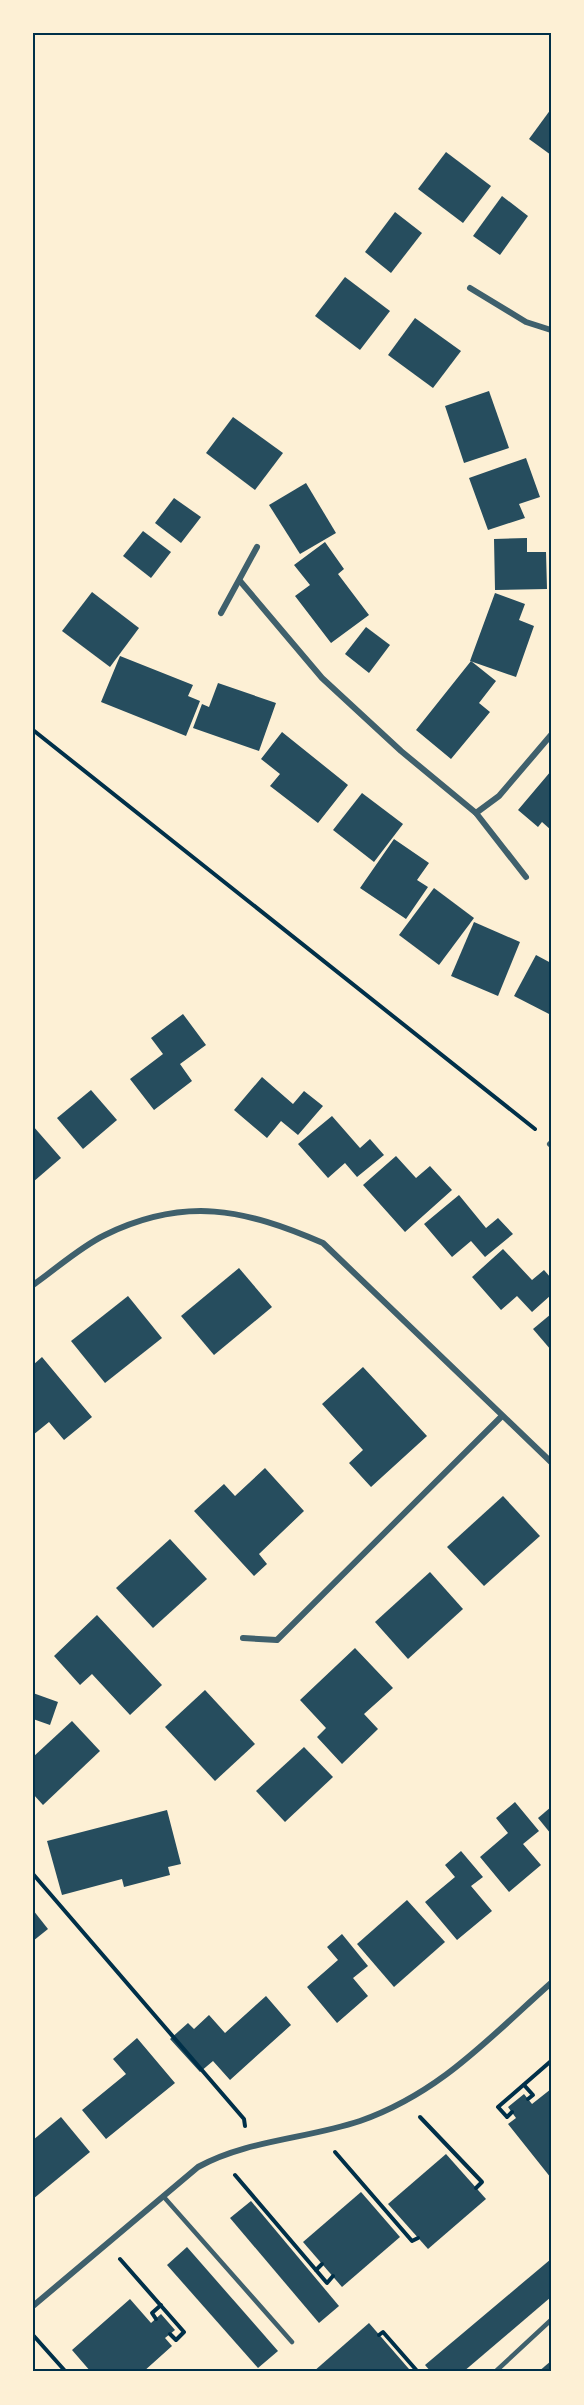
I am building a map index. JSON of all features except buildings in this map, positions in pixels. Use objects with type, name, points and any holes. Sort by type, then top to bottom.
[{"type":"street","points":[[470,288],[526,322],[551,330]]},
{"type":"street","points":[[221,613],[257,546]]},
{"type":"street","points":[[240,581],[322,678],[401,751],[476,813],[526,876]]},
{"type":"street","points":[[476,813],[499,796],[551,735]]},
{"type":"street","points":[[33,1285],[104,1235],[157,1215],[202,1210],[241,1213],[279,1224],[323,1243],[551,1462]]},
{"type":"street","points":[[243,1638],[278,1640],[502,1416]]},
{"type":"street","points":[[33,2307],[162,2195],[198,2168],[218,2156],[248,2147],[319,2133],[406,2103],[444,2079],[551,1983]]},
{"type":"lane","points":[[162,2195],[292,2342]]},
{"type":"lane","points":[[495,2372],[551,2320]]},
{"type":"path","points":[[33,730],[532,1126],[551,1144]]},
{"type":"path","points":[[33,1874],[244,2119],[248,2147]]},
{"type":"path","points":[[512,2112],[507,2117],[498,2107],[551,2061]]},
{"type":"path","points":[[524,2085],[533,2095],[528,2099]]},
{"type":"path","points":[[406,2103],[482,2182],[476,2188]]},
{"type":"path","points":[[319,2133],[383,2213],[396,2222],[412,2241],[418,2238]]},
{"type":"path","points":[[218,2156],[327,2283],[333,2276]]},
{"type":"path","points":[[466,2176],[472,2171]]},
{"type":"path","points":[[391,2226],[396,2222]]},
{"type":"path","points":[[404,2231],[408,2226]]},
{"type":"path","points":[[106,2243],[184,2332],[176,2340],[170,2334]]},
{"type":"path","points":[[316,2270],[322,2264]]},
{"type":"path","points":[[156,2319],[152,2313],[161,2305]]},
{"type":"path","points":[[379,2335],[383,2332],[391,2344],[418,2372]]},
{"type":"path","points":[[33,2335],[66,2372]]}]
